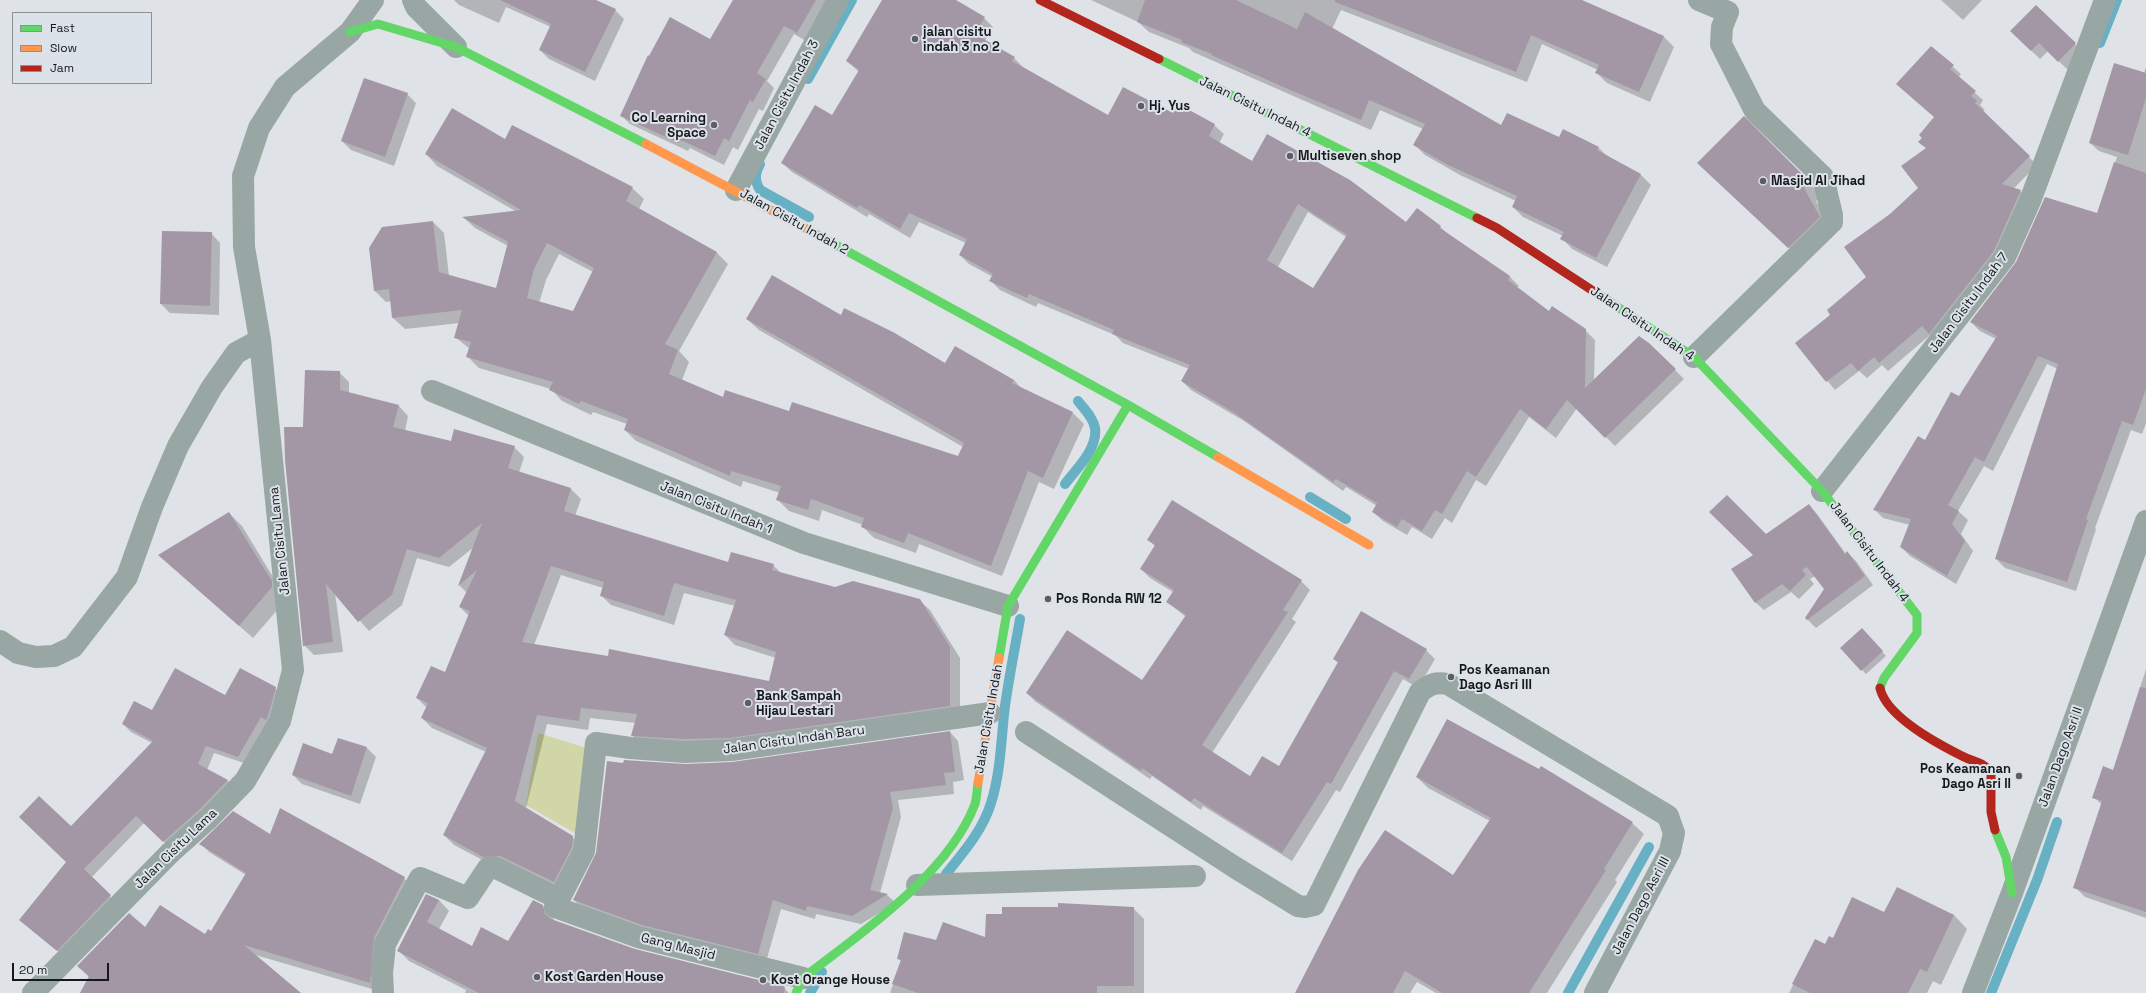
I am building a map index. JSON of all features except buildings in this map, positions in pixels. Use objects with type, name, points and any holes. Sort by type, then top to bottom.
[{"type":"street","name":"Jalan Cisitu Lama","points":[[33,993],[170,853],[208,819],[245,781],[280,721],[293,670],[260,340],[244,247],[243,176],[259,128],[285,87],[350,32],[373,0]]},
{"type":"street","points":[[414,0],[416,7],[456,47]]},
{"type":"street","name":"Jalan Cisitu Indah 3","points":[[736,190],[838,0]]},
{"type":"street","name":"Jalan Cisitu Indah 4","points":[[1040,0],[1497,228],[1694,357],[1822,491],[1917,615],[1917,633],[1884,678],[1880,687],[1882,697],[1898,714],[1941,745],[1966,758],[1983,763],[1992,772],[1991,812],[1996,836],[2006,857],[2012,893]]},
{"type":"street","points":[[1694,357],[1832,222],[1832,215],[1823,177],[1755,111],[1721,44],[1722,27],[1728,12],[1699,0]]},
{"type":"street","name":"Jalan Cisitu Indah 7","points":[[1822,491],[2005,257],[2030,201],[2105,0]]},
{"type":"street","name":"Jalan Cisitu Indah 2","points":[[350,32],[378,24],[456,47],[736,190],[1128,405],[1369,545]]},
{"type":"street","points":[[0,641],[18,653],[36,657],[54,656],[73,647],[127,577],[152,507],[178,446],[212,387],[236,353],[260,340]]},
{"type":"street","name":"Jalan Cisitu Indah 1","points":[[432,391],[804,543],[1008,606]]},
{"type":"street","name":"Jalan Cisitu Indah","points":[[799,986],[917,885],[966,823],[975,803],[1008,606],[1128,405]]},
{"type":"street","name":"Jalan Dago Asri II","points":[[1973,993],[2012,893],[2146,520]]},
{"type":"street","name":"Jalan Dago Asri III","points":[[1026,732],[1236,868],[1298,906],[1305,907],[1314,905],[1420,692],[1429,685],[1438,682],[1448,684],[1668,816],[1674,833],[1670,851],[1595,993]]},
{"type":"street","name":"Jalan Cisitu Indah Baru","points":[[557,903],[584,852],[596,742],[630,748],[684,752],[731,750],[990,713]]},
{"type":"street","name":"Gang Masjid","points":[[383,993],[382,972],[385,944],[420,878],[468,898],[488,868],[494,867],[557,903],[638,936],[799,986]]},
{"type":"street","points":[[917,885],[1195,876]]},
{"type":"green space","points":[[538,733],[590,749],[582,837],[526,805]]},
{"type":"waterway","points":[[808,79],[852,0]]},
{"type":"waterway","points":[[2100,43],[2117,0]]},
{"type":"waterway","points":[[760,164],[756,177],[760,190],[809,217]]},
{"type":"waterway","points":[[1065,484],[1090,451],[1095,436],[1095,428],[1092,420],[1078,401]]},
{"type":"waterway","points":[[1310,497],[1346,519]]},
{"type":"waterway","points":[[946,874],[978,832],[991,803],[999,767],[1005,706],[1020,619]]},
{"type":"waterway","points":[[1991,993],[2037,880],[2057,822]]},
{"type":"waterway","points":[[1568,993],[1649,847]]},
{"type":"waterway","points":[[810,993],[822,972]]},
{"type":"traffic: fast","points":[[350,32],[378,24],[456,47],[646,144]]},
{"type":"traffic: fast","points":[[1159,59],[1477,218]]},
{"type":"traffic: fast","points":[[803,227],[1128,405],[1218,457]]},
{"type":"traffic: fast","points":[[1610,302],[1694,357],[1822,491],[1917,615],[1917,633],[1884,678],[1880,688]]},
{"type":"traffic: fast","points":[[999,658],[1008,606],[1128,405]]},
{"type":"traffic: fast","points":[[796,993],[803,978],[851,942],[901,901],[945,855],[962,830],[975,804],[978,783]]},
{"type":"traffic: fast","points":[[1995,830],[2006,857],[2012,893]]},
{"type":"traffic: slow","points":[[646,144],[803,227]]},
{"type":"traffic: slow","points":[[1218,457],[1369,545]]},
{"type":"traffic: slow","points":[[978,783],[999,658]]},
{"type":"traffic: jam","points":[[1040,0],[1159,59]]},
{"type":"traffic: jam","points":[[1477,218],[1497,228],[1610,302]]},
{"type":"traffic: jam","points":[[1880,688],[1884,698],[1902,719],[1927,737],[1980,764],[1991,772],[1991,812],[1995,830]]},
{"type":"place","name":"jalan cisitu indah 3 no 2","points":[[915,39]]},
{"type":"place","name":"Hj. Yus","points":[[1141,106]]},
{"type":"place","name":"Co Learning Space","points":[[714,125]]},
{"type":"place","name":"Multiseven shop","points":[[1290,156]]},
{"type":"place","name":"Masjid Al Jihad","points":[[1763,181]]},
{"type":"place","name":"Pos Ronda RW 12","points":[[1048,599]]},
{"type":"place","name":"Pos Keamanan Dago Asri III","points":[[1451,677]]},
{"type":"place","name":"Bank Sampah Hijau Lestari","points":[[748,703]]},
{"type":"place","name":"Pos Keamanan Dago Asri II","points":[[2019,776]]},
{"type":"place","name":"Kost Garden House","points":[[537,977]]},
{"type":"place","name":"Kost Orange House","points":[[763,980]]}]
